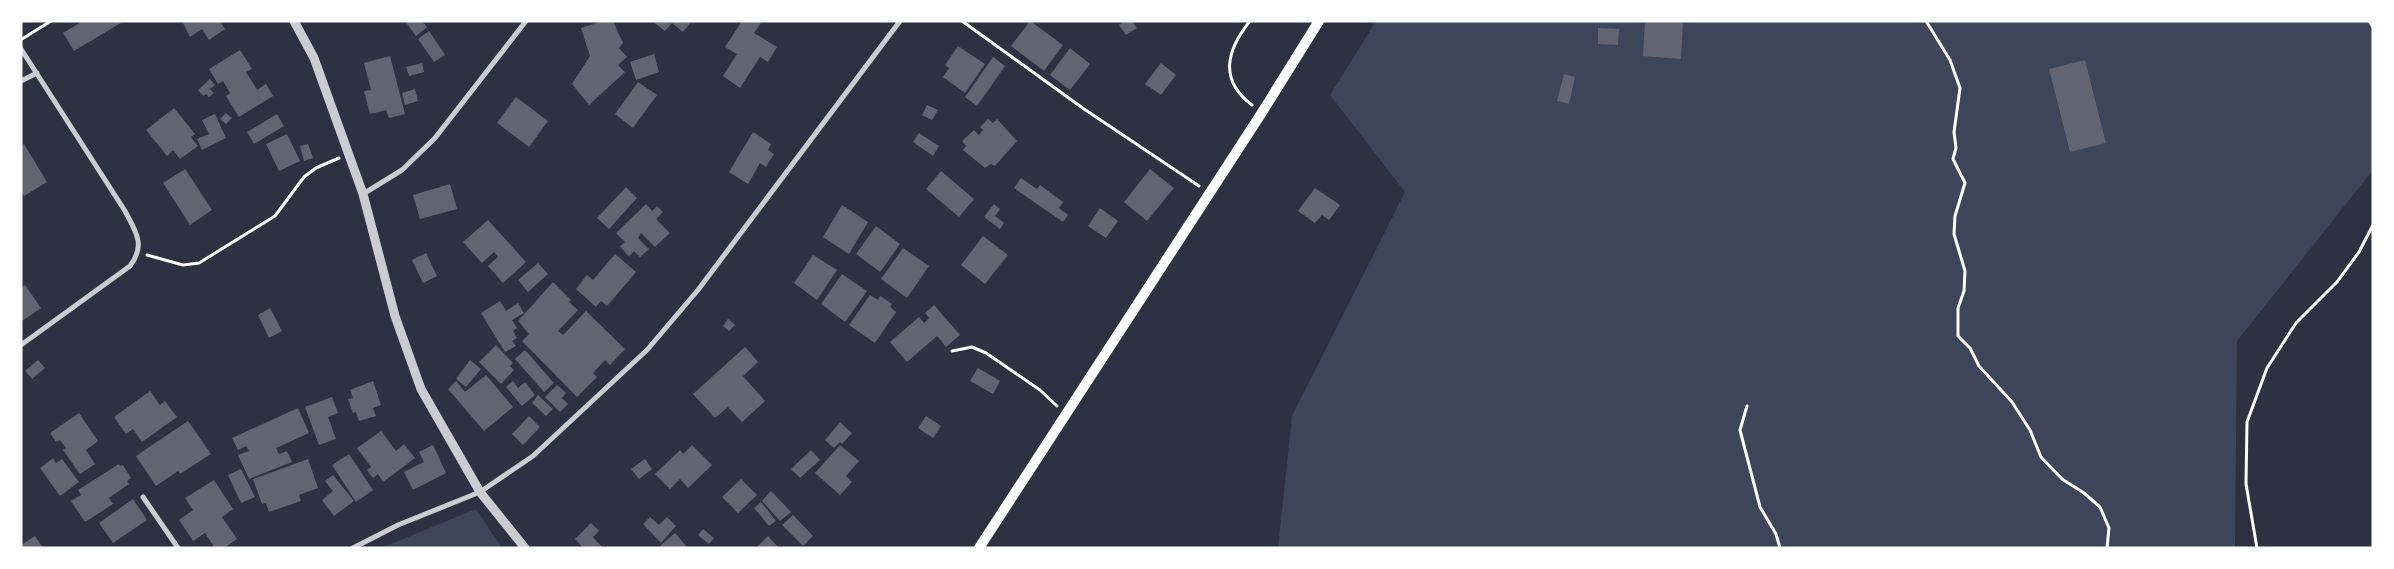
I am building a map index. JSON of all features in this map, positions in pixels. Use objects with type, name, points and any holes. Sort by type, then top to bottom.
[{"type":"main road","points":[[979,548],[1065,413],[1210,194],[1319,21]]},
{"type":"street","points":[[294,21],[314,58],[363,194],[385,283],[407,355],[421,390],[480,492],[525,548]]},
{"type":"street","points":[[363,194],[402,170],[436,138],[526,21]]},
{"type":"street","points":[[353,548],[398,525],[480,492],[532,456],[647,350],[698,290],[870,64],[900,21]]},
{"type":"street","points":[[21,49],[126,211],[137,234],[138,253],[130,266],[21,345]]},
{"type":"street","points":[[21,81],[37,73]]},
{"type":"street","points":[[143,497],[178,548]]},
{"type":"path","points":[[21,40],[51,21]]},
{"type":"path","points":[[962,21],[1084,109],[1210,194]]},
{"type":"path","points":[[1250,21],[1242,32],[1228,64],[1233,87],[1261,114]]},
{"type":"path","points":[[1926,21],[1950,60],[1960,88],[1954,132],[1956,148],[1953,159],[1965,183],[1956,216],[1954,234],[1965,271],[1964,290],[1958,308],[1958,336],[1970,348],[1979,366],[2012,402],[2030,430],[2041,457],[2062,479],[2084,493],[2100,507],[2109,528],[2107,548]]},
{"type":"path","points":[[2369,21],[2373,27]]},
{"type":"path","points":[[138,253],[183,264],[199,263],[275,216],[304,177],[316,168],[349,154]]},
{"type":"path","points":[[2256,548],[2246,484],[2247,422],[2267,368],[2296,323],[2337,282],[2359,252],[2373,225]]},
{"type":"path","points":[[952,351],[972,347],[986,353],[1040,390],[1065,413]]},
{"type":"path","points":[[1747,406],[1740,430],[1760,507],[1776,534],[1780,548]]},
{"type":"shaded area","points":[[1376,21],[2373,21],[2373,170],[2237,341],[2235,548],[1278,548],[1292,416],[1405,192],[1330,95]]},
{"type":"shaded area","points":[[476,509],[502,548],[381,548]]},
{"type":"building","points":[[83,21],[124,21],[74,51],[63,33]]},
{"type":"building","points":[[182,21],[224,21],[221,23],[225,29],[209,40],[202,29],[190,37]]},
{"type":"building","points":[[405,21],[422,21],[427,27],[416,36]]},
{"type":"building","points":[[603,21],[613,21],[623,43],[619,48],[627,57],[618,65],[625,72],[589,105],[572,84],[590,56],[581,28]]},
{"type":"building","points":[[652,21],[692,21],[683,32],[672,23],[665,31]]},
{"type":"building","points":[[742,21],[762,21],[754,33],[777,47],[768,62],[760,57],[740,88],[723,76],[737,54],[725,47]]},
{"type":"building","points":[[1030,21],[1063,45],[1044,71],[1011,46]]},
{"type":"building","points":[[1125,21],[1132,21],[1137,28],[1126,35],[1119,25]]},
{"type":"building","points":[[1645,21],[1683,21],[1681,59],[1643,56]]},
{"type":"building","points":[[1598,28],[1619,29],[1618,45],[1598,44]]},
{"type":"building","points":[[429,31],[445,55],[434,62],[418,39]]},
{"type":"building","points":[[958,46],[985,64],[965,93],[943,77],[949,68],[945,65]]},
{"type":"building","points":[[1070,48],[1090,64],[1070,90],[1050,75]]},
{"type":"building","points":[[240,50],[252,69],[246,72],[257,90],[266,84],[273,96],[239,117],[226,96],[230,93],[223,81],[218,84],[209,69]]},
{"type":"building","points":[[654,54],[659,72],[636,80],[630,62]]},
{"type":"building","points":[[390,56],[405,114],[389,118],[386,110],[370,114],[364,91],[371,90],[364,63]]},
{"type":"building","points":[[993,57],[1005,66],[977,106],[965,97]]},
{"type":"building","points":[[2085,60],[2106,143],[2070,152],[2049,69]]},
{"type":"building","points":[[422,63],[424,72],[409,76],[406,67]]},
{"type":"building","points":[[1161,63],[1176,75],[1161,95],[1145,84]]},
{"type":"building","points":[[1564,74],[1575,77],[1569,104],[1557,101]]},
{"type":"building","points":[[210,79],[215,85],[210,89],[214,93],[209,97],[206,94],[203,96],[198,90]]},
{"type":"building","points":[[638,82],[657,95],[633,128],[615,114]]},
{"type":"building","points":[[415,89],[418,101],[405,105],[402,93]]},
{"type":"building","points":[[516,97],[548,121],[529,147],[497,123]]},
{"type":"building","points":[[927,105],[938,110],[932,120],[922,115]]},
{"type":"building","points":[[174,108],[195,134],[191,137],[198,146],[180,159],[173,150],[167,156],[146,130]]},
{"type":"building","points":[[226,113],[232,118],[226,124],[220,119]]},
{"type":"building","points":[[215,114],[226,138],[202,150],[197,139],[209,134],[202,120]]},
{"type":"building","points":[[277,114],[284,126],[254,144],[247,132]]},
{"type":"building","points":[[988,119],[993,123],[997,119],[1017,141],[995,166],[991,164],[985,168],[963,150],[966,146],[962,141],[974,130],[979,135],[983,130],[980,127]]},
{"type":"building","points":[[753,132],[771,144],[768,150],[774,154],[766,167],[760,163],[748,184],[729,172]]},
{"type":"building","points":[[919,133],[939,146],[933,156],[913,142]]},
{"type":"building","points":[[287,134],[300,161],[279,171],[266,144]]},
{"type":"building","points":[[24,144],[47,182],[24,196],[21,191],[21,146]]},
{"type":"building","points":[[308,144],[313,158],[304,161],[300,146]]},
{"type":"building","points":[[185,169],[212,210],[190,225],[163,183]]},
{"type":"building","points":[[1150,169],[1174,188],[1147,221],[1124,202]]},
{"type":"building","points":[[941,171],[974,199],[959,217],[926,189]]},
{"type":"building","points":[[1021,178],[1037,189],[1040,185],[1063,202],[1059,208],[1068,215],[1063,222],[1014,188]]},
{"type":"building","points":[[450,184],[457,209],[420,219],[413,195]]},
{"type":"building","points":[[626,187],[637,198],[609,229],[597,218]]},
{"type":"building","points":[[1315,188],[1340,205],[1329,220],[1322,215],[1315,223],[1298,211]]},
{"type":"building","points":[[646,204],[652,211],[657,206],[663,212],[656,219],[670,233],[655,247],[641,233],[638,238],[649,249],[640,257],[634,251],[629,257],[620,246],[625,242],[616,233]]},
{"type":"building","points":[[994,204],[1000,209],[995,216],[1004,223],[1000,229],[984,217]]},
{"type":"building","points":[[842,205],[868,222],[849,254],[823,237]]},
{"type":"building","points":[[1100,208],[1118,221],[1106,238],[1088,226]]},
{"type":"building","points":[[488,220],[526,262],[503,283],[488,266],[498,257],[494,252],[482,263],[463,242]]},
{"type":"building","points":[[876,226],[900,244],[880,272],[856,254]]},
{"type":"building","points":[[983,236],[1008,255],[985,284],[961,265]]},
{"type":"building","points":[[903,248],[929,266],[907,298],[881,279]]},
{"type":"building","points":[[426,253],[437,276],[423,283],[412,260]]},
{"type":"building","points":[[615,254],[636,272],[607,306],[601,301],[596,307],[576,289],[587,275],[593,280]]},
{"type":"building","points":[[813,255],[837,270],[817,300],[794,283]]},
{"type":"building","points":[[538,263],[548,274],[528,292],[518,280]]},
{"type":"building","points":[[842,274],[867,291],[845,322],[821,304]]},
{"type":"building","points":[[553,282],[578,310],[558,331],[563,335],[586,311],[625,349],[610,365],[605,360],[593,373],[597,377],[577,397],[522,341],[529,334],[518,321]]},
{"type":"building","points":[[25,285],[41,308],[21,322],[21,288]]},
{"type":"building","points":[[870,295],[878,300],[880,296],[892,304],[890,307],[896,312],[875,343],[849,325]]},
{"type":"building","points":[[500,301],[506,311],[518,303],[524,313],[512,320],[517,328],[513,331],[517,338],[512,341],[516,346],[505,352],[481,313]]},
{"type":"building","points":[[934,305],[960,335],[946,347],[937,336],[907,362],[890,342],[919,317],[924,323],[929,318],[925,313]]},
{"type":"building","points":[[270,308],[282,331],[269,338],[258,315]]},
{"type":"building","points":[[728,319],[735,325],[729,331],[723,326]]},
{"type":"building","points":[[496,345],[513,363],[510,366],[514,370],[501,384],[479,362]]},
{"type":"building","points":[[745,347],[758,362],[743,376],[765,401],[742,422],[728,407],[715,418],[693,394]]},
{"type":"building","points":[[525,350],[554,383],[544,392],[515,359]]},
{"type":"building","points":[[38,360],[45,368],[32,379],[25,371]]},
{"type":"building","points":[[470,360],[481,369],[466,387],[456,379]]},
{"type":"building","points":[[978,368],[1000,381],[993,394],[970,381]]},
{"type":"building","points":[[486,375],[513,407],[484,431],[448,389],[456,381],[465,392]]},
{"type":"building","points":[[373,381],[381,405],[373,408],[376,416],[359,421],[356,412],[353,413],[348,399],[353,398],[350,390]]},
{"type":"building","points":[[513,381],[518,388],[525,382],[535,395],[522,406],[506,387]]},
{"type":"building","points":[[557,385],[566,393],[562,398],[568,404],[560,412],[545,397]]},
{"type":"building","points":[[150,391],[160,405],[165,401],[177,417],[142,442],[133,429],[126,434],[114,417]]},
{"type":"building","points":[[538,395],[553,409],[546,416],[532,403]]},
{"type":"building","points":[[332,397],[338,413],[328,417],[336,439],[319,445],[305,407]]},
{"type":"building","points":[[298,408],[309,433],[276,448],[279,454],[287,451],[292,462],[249,479],[238,455],[249,451],[246,446],[238,450],[232,438]]},
{"type":"building","points":[[79,413],[98,441],[86,450],[95,464],[80,474],[63,450],[66,448],[60,440],[56,442],[50,433]]},
{"type":"building","points":[[529,416],[540,427],[523,445],[512,434]]},
{"type":"building","points":[[926,416],[941,426],[933,438],[918,428]]},
{"type":"building","points":[[188,421],[211,454],[180,474],[178,471],[156,486],[136,456]]},
{"type":"building","points":[[840,422],[852,433],[842,444],[840,442],[834,448],[825,440]]},
{"type":"building","points":[[381,431],[396,451],[404,444],[415,458],[383,482],[378,474],[373,478],[367,470],[371,467],[357,448]]},
{"type":"building","points":[[433,445],[446,473],[413,490],[404,472],[424,462],[419,452]]},
{"type":"building","points":[[692,445],[712,465],[688,488],[680,479],[670,489],[655,474],[680,450],[683,454]]},
{"type":"building","points":[[840,445],[859,461],[846,476],[852,482],[840,495],[815,473]]},
{"type":"building","points":[[811,450],[820,460],[800,478],[791,469]]},
{"type":"building","points":[[349,454],[373,490],[356,502],[332,465]]},
{"type":"building","points":[[53,458],[56,463],[62,459],[79,482],[60,496],[40,468]]},
{"type":"building","points":[[308,459],[318,488],[299,495],[301,501],[269,512],[266,503],[262,504],[253,479]]},
{"type":"building","points":[[645,459],[652,469],[639,479],[631,469]]},
{"type":"building","points":[[119,464],[120,466],[123,465],[131,478],[127,481],[129,484],[109,498],[113,504],[85,522],[71,501],[81,495],[78,490]]},
{"type":"building","points":[[241,469],[255,497],[241,503],[228,475]]},
{"type":"building","points":[[333,475],[354,501],[334,516],[322,500],[333,491],[325,481]]},
{"type":"building","points":[[741,479],[757,495],[738,513],[722,497]]},
{"type":"building","points":[[214,480],[233,509],[222,517],[237,539],[224,548],[215,548],[205,533],[193,541],[179,520],[193,510],[185,498]]},
{"type":"building","points":[[771,491],[791,512],[780,521],[762,501]]},
{"type":"building","points":[[133,499],[147,520],[113,543],[99,523]]},
{"type":"building","points":[[761,502],[776,521],[769,526],[754,508]]},
{"type":"building","points":[[793,515],[813,536],[803,546],[782,525]]},
{"type":"building","points":[[650,517],[659,525],[667,517],[676,526],[661,543],[643,524]]},
{"type":"building","points":[[591,523],[599,531],[593,537],[603,548],[583,548],[575,539]]},
{"type":"building","points":[[703,529],[714,538],[709,544],[698,535]]},
{"type":"building","points":[[675,533],[688,548],[661,548],[660,546]]},
{"type":"building","points":[[35,536],[43,548],[21,548],[21,545]]},
{"type":"building","points":[[768,536],[779,548],[756,548]]}]
